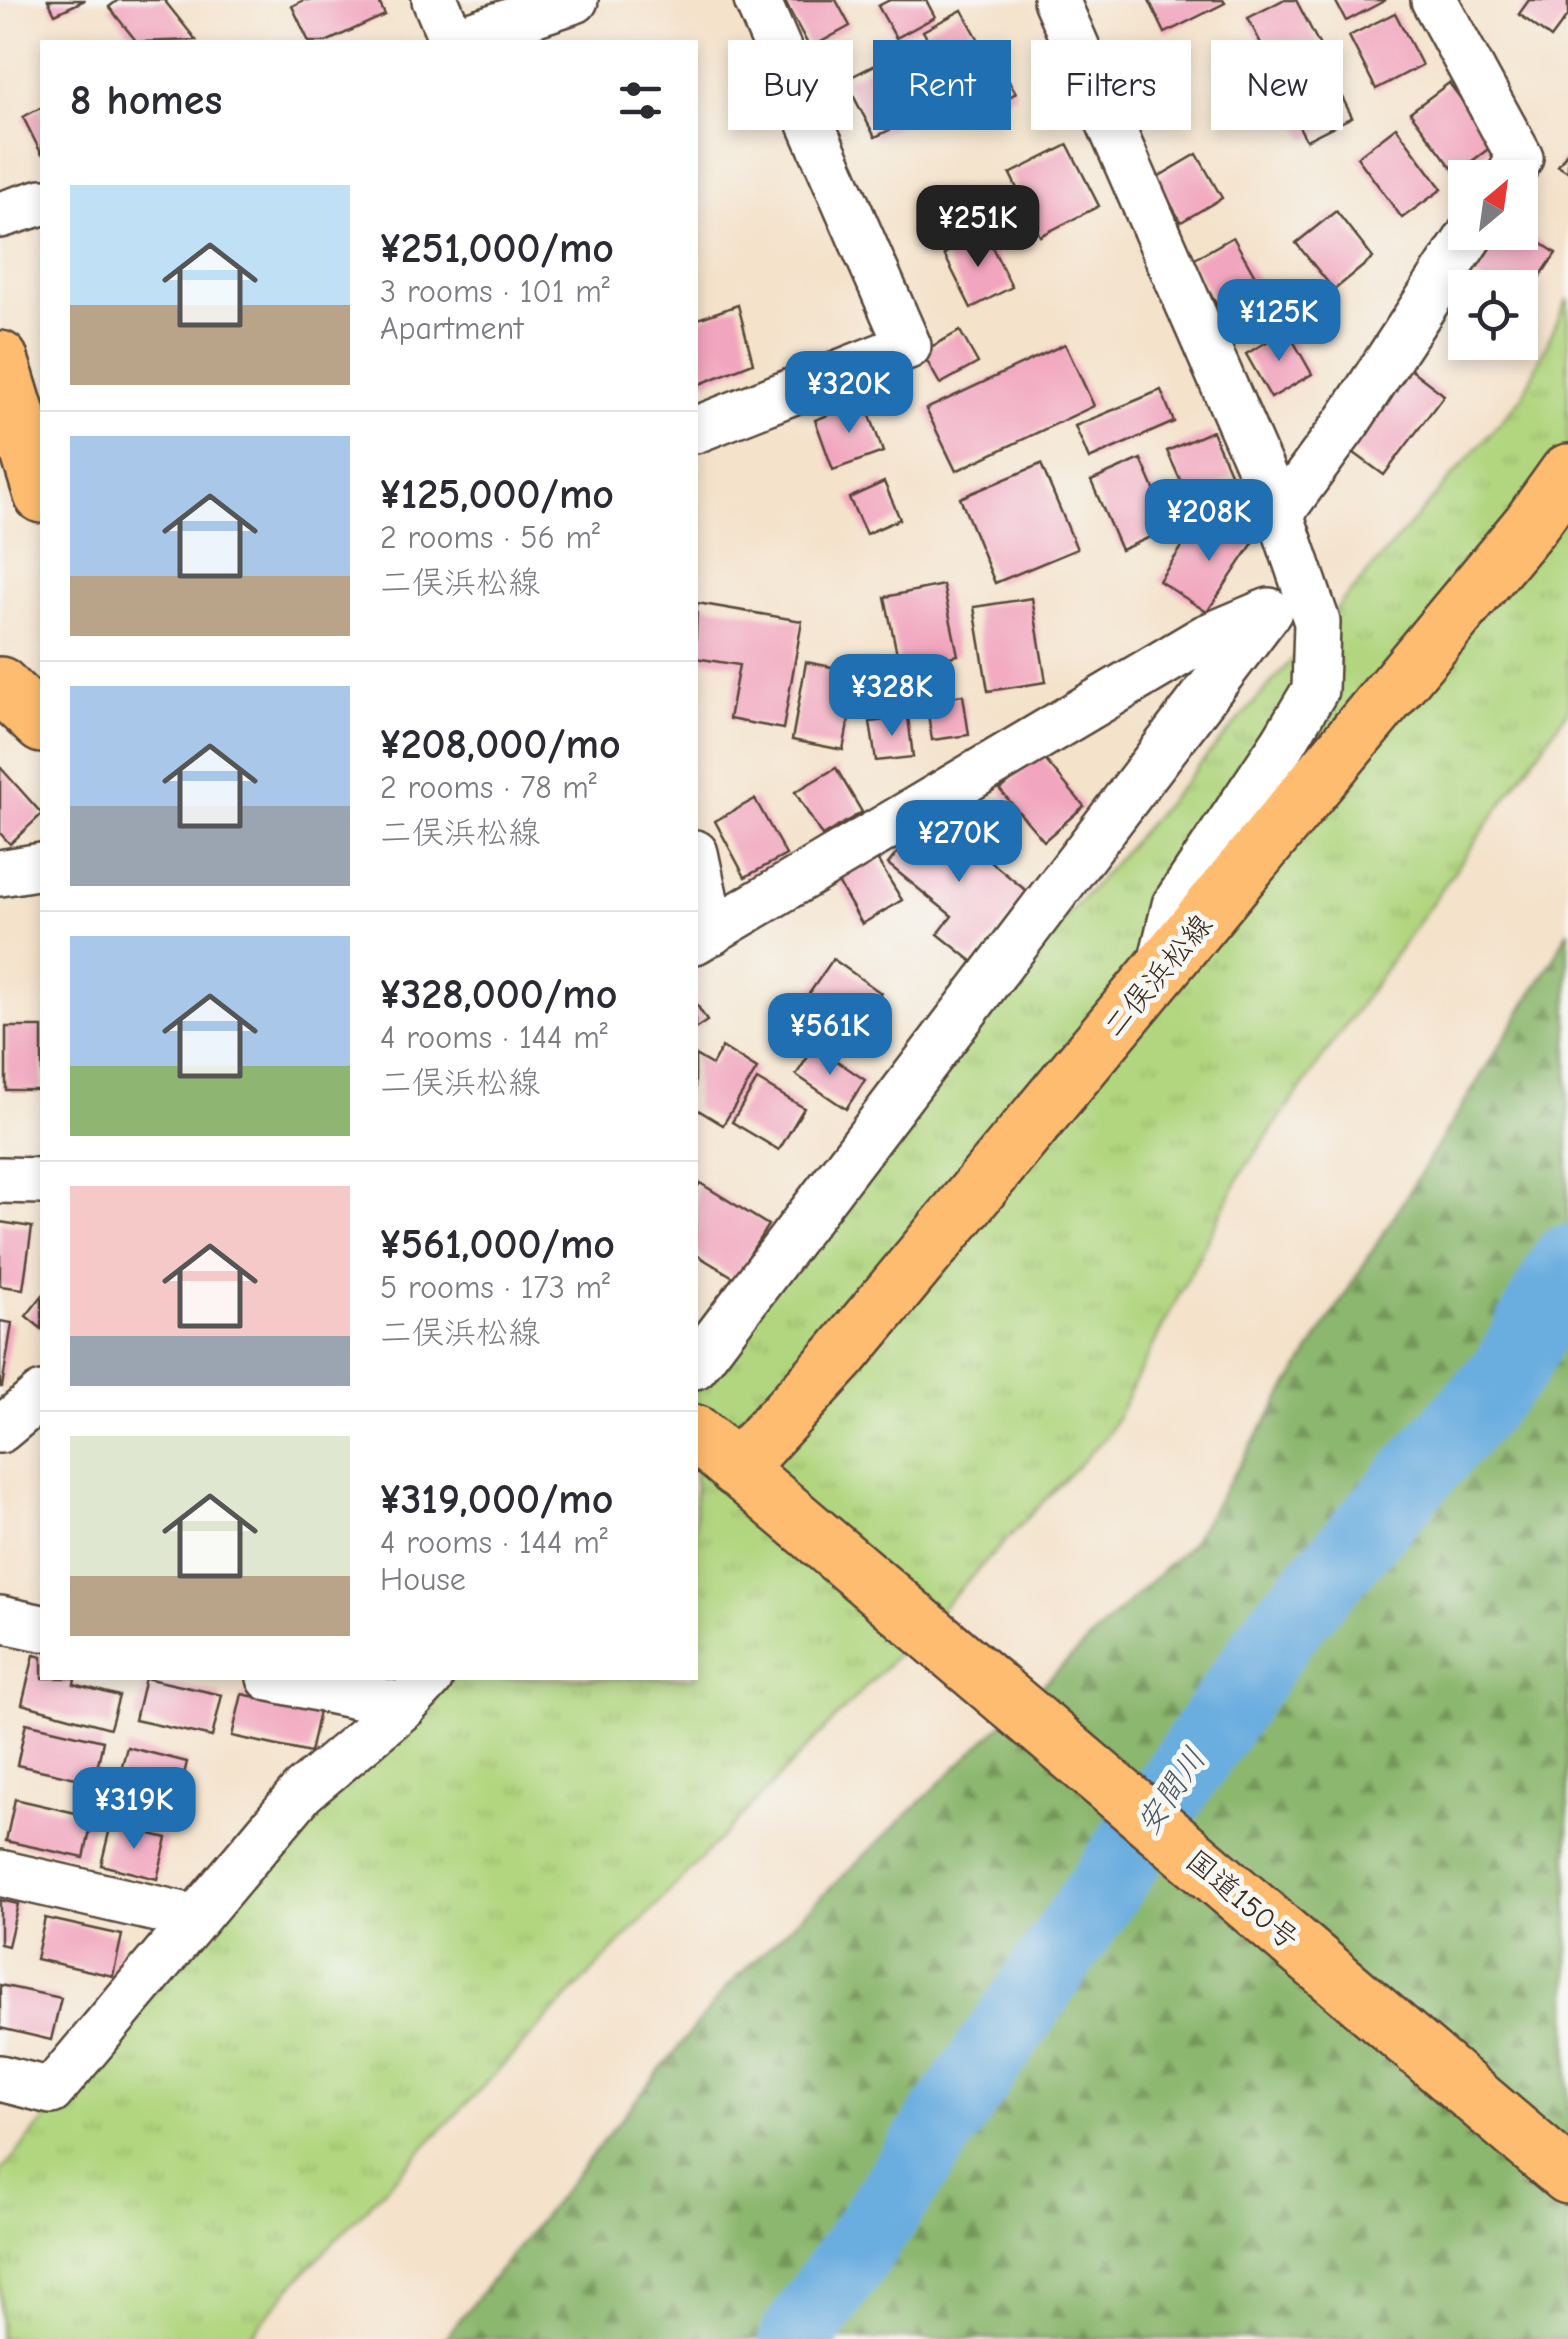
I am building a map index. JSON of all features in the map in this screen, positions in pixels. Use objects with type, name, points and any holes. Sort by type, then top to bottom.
[{"type":"main road","points":[[0,359],[40,489]]},
{"type":"main road","name":"二俣浜松線","points":[[710,1447],[840,1356],[1158,977],[1530,525],[1568,472]]},
{"type":"main road","points":[[0,674],[40,689]]},
{"type":"main road","points":[[0,685],[40,724]]},
{"type":"main road","name":"国道150号","points":[[710,1447],[1568,2176]]},
{"type":"street","points":[[435,0],[450,40]]},
{"type":"street","points":[[457,40],[575,0]]},
{"type":"street","points":[[698,429],[908,346],[757,0]]},
{"type":"street","points":[[698,1362],[1288,603],[1280,514],[1056,0]]},
{"type":"street","points":[[1434,0],[1519,160]]},
{"type":"street","points":[[0,215],[40,203]]},
{"type":"street","points":[[1280,514],[1348,421],[1460,250]]},
{"type":"street","points":[[1158,977],[1175,905],[1315,690],[1316,622],[1288,603]]},
{"type":"street","points":[[698,884],[703,936],[1205,638],[1288,603]]},
{"type":"street","points":[[0,873],[40,866]]},
{"type":"street","points":[[0,1180],[40,1181]]},
{"type":"street","points":[[0,1430],[40,1396]]},
{"type":"street","points":[[0,1619],[40,1628]]},
{"type":"street","points":[[291,1680],[417,1692]]},
{"type":"street","points":[[0,2078],[51,2091],[302,1792],[417,1692]]},
{"type":"street","points":[[0,1873],[196,1918]]},
{"type":"green space","points":[[1568,298],[1568,710],[1242,1172],[1108,1434],[303,2274],[247,2339],[0,2339],[0,2173],[416,1680],[698,1680],[698,1344],[835,1181],[1522,397]]},
{"type":"green space","points":[[1568,930],[1568,2339],[444,2339],[726,1988],[1191,1543]]},
{"type":"building","points":[[48,0],[85,0],[55,14]]},
{"type":"building","points":[[118,0],[164,0],[196,40],[135,40],[109,7]]},
{"type":"building","points":[[304,0],[378,0],[385,15],[330,40],[308,40],[292,6]]},
{"type":"building","points":[[784,0],[836,0],[850,26],[825,40],[806,40]]},
{"type":"building","points":[[890,0],[926,0],[935,17],[896,38],[878,6]]},
{"type":"building","points":[[1149,0],[1223,0],[1225,3],[1165,33]]},
{"type":"building","points":[[1283,0],[1296,0],[1317,40],[1259,40],[1248,18]]},
{"type":"building","points":[[1335,0],[1386,0],[1346,21]]},
{"type":"building","points":[[1529,0],[1568,0],[1568,15],[1551,38],[1519,14]]},
{"type":"building","points":[[962,10],[979,40],[928,40],[923,31]]},
{"type":"building","points":[[1395,13],[1422,65],[1376,89],[1349,36]]},
{"type":"building","points":[[873,66],[873,130],[889,130],[875,137],[853,95],[853,76]]},
{"type":"building","points":[[1449,83],[1495,144],[1473,160],[1448,162],[1410,112]]},
{"type":"building","points":[[1343,99],[1352,117],[1343,122]]},
{"type":"building","points":[[40,108],[40,151],[23,117]]},
{"type":"building","points":[[1396,127],[1442,189],[1402,218],[1357,157]]},
{"type":"building","points":[[1301,130],[1326,130],[1306,140]]},
{"type":"building","points":[[1068,145],[1099,206],[1040,236],[1010,174]]},
{"type":"building","points":[[1568,151],[1568,172],[1558,166]]},
{"type":"building","points":[[1197,154],[1222,198],[1181,222],[1156,178]]},
{"type":"building","points":[[1336,211],[1373,258],[1334,290],[1296,243]]},
{"type":"building","points":[[985,233],[1012,287],[971,308],[944,254]]},
{"type":"building","points":[[1233,237],[1258,281],[1217,305],[1191,261]]},
{"type":"building","points":[[1538,241],[1556,253],[1538,280],[1538,270],[1475,270],[1489,250],[1538,250]]},
{"type":"building","points":[[738,305],[753,363],[698,385],[698,319]]},
{"type":"building","points":[[1287,330],[1312,374],[1271,398],[1246,354]]},
{"type":"building","points":[[960,331],[978,363],[940,384],[922,352]]},
{"type":"building","points":[[1065,344],[1094,406],[956,471],[926,409]]},
{"type":"building","points":[[1410,369],[1444,395],[1384,475],[1350,450]]},
{"type":"building","points":[[1161,390],[1174,422],[1089,459],[1075,426]]},
{"type":"building","points":[[865,401],[883,452],[833,470],[815,420]]},
{"type":"building","points":[[1212,431],[1232,477],[1188,497],[1167,451]]},
{"type":"building","points":[[1141,459],[1171,528],[1121,550],[1091,481]]},
{"type":"building","points":[[1041,464],[1077,549],[995,583],[960,498]]},
{"type":"building","points":[[884,482],[900,519],[866,534],[849,498]]},
{"type":"building","points":[[1231,517],[1259,534],[1207,612],[1159,581],[1190,535],[1210,549]]},
{"type":"building","points":[[943,585],[958,655],[900,668],[885,597]]},
{"type":"building","points":[[1032,598],[1046,682],[988,691],[974,607]]},
{"type":"building","points":[[698,603],[802,621],[783,729],[729,719],[739,665],[698,658]]},
{"type":"building","points":[[806,662],[858,672],[843,750],[792,740]]},
{"type":"building","points":[[963,695],[969,735],[932,740],[926,701]]},
{"type":"building","points":[[908,717],[913,757],[876,761],[870,722]]},
{"type":"building","points":[[1041,755],[1084,806],[1044,841],[1000,790]]},
{"type":"building","points":[[0,767],[40,816],[10,844],[0,833]]},
{"type":"building","points":[[836,768],[862,812],[822,836],[795,792]]},
{"type":"building","points":[[755,799],[786,855],[745,877],[715,821]]},
{"type":"building","points":[[930,812],[1029,893],[973,962],[938,934],[952,916],[888,864]]},
{"type":"building","points":[[875,856],[902,900],[862,924],[836,879]]},
{"type":"building","points":[[833,959],[881,993],[852,1034],[804,1001]]},
{"type":"building","points":[[698,1007],[707,1021],[698,1027]]},
{"type":"building","points":[[6,1027],[40,1027],[40,1090],[6,1090]]},
{"type":"building","points":[[815,1046],[865,1080],[846,1109],[796,1075]]},
{"type":"building","points":[[722,1047],[757,1069],[723,1125],[698,1110],[698,1057],[712,1065]]},
{"type":"building","points":[[757,1080],[804,1108],[779,1150],[732,1122]]},
{"type":"building","points":[[700,1183],[768,1225],[735,1278],[698,1256]]},
{"type":"building","points":[[0,1222],[32,1227],[23,1289],[0,1286]]},
{"type":"building","points":[[40,1298],[40,1327],[26,1316]]},
{"type":"building","points":[[0,1321],[12,1323],[2,1387],[0,1387]]},
{"type":"building","points":[[34,1655],[40,1656],[40,1680],[75,1680],[74,1684],[119,1696],[110,1728],[22,1704]]},
{"type":"building","points":[[145,1680],[222,1695],[212,1737],[135,1720]]},
{"type":"building","points":[[242,1694],[319,1711],[310,1753],[232,1736]]},
{"type":"building","points":[[26,1723],[103,1741],[94,1782],[17,1765]]},
{"type":"building","points":[[127,1747],[187,1762],[177,1804],[116,1788]]},
{"type":"building","points":[[15,1799],[93,1817],[84,1858],[6,1841]]},
{"type":"building","points":[[111,1824],[167,1838],[157,1879],[101,1865]]},
{"type":"building","points":[[0,1900],[18,1904],[8,1946],[0,1944]]},
{"type":"building","points":[[45,1918],[122,1935],[113,1976],[36,1959]]},
{"type":"building","points":[[0,1985],[61,1998],[51,2040],[0,2028]]},
{"type":"waterway","name":"安間川","points":[[796,2339],[1282,1628],[1511,1368],[1568,1262]]}]
